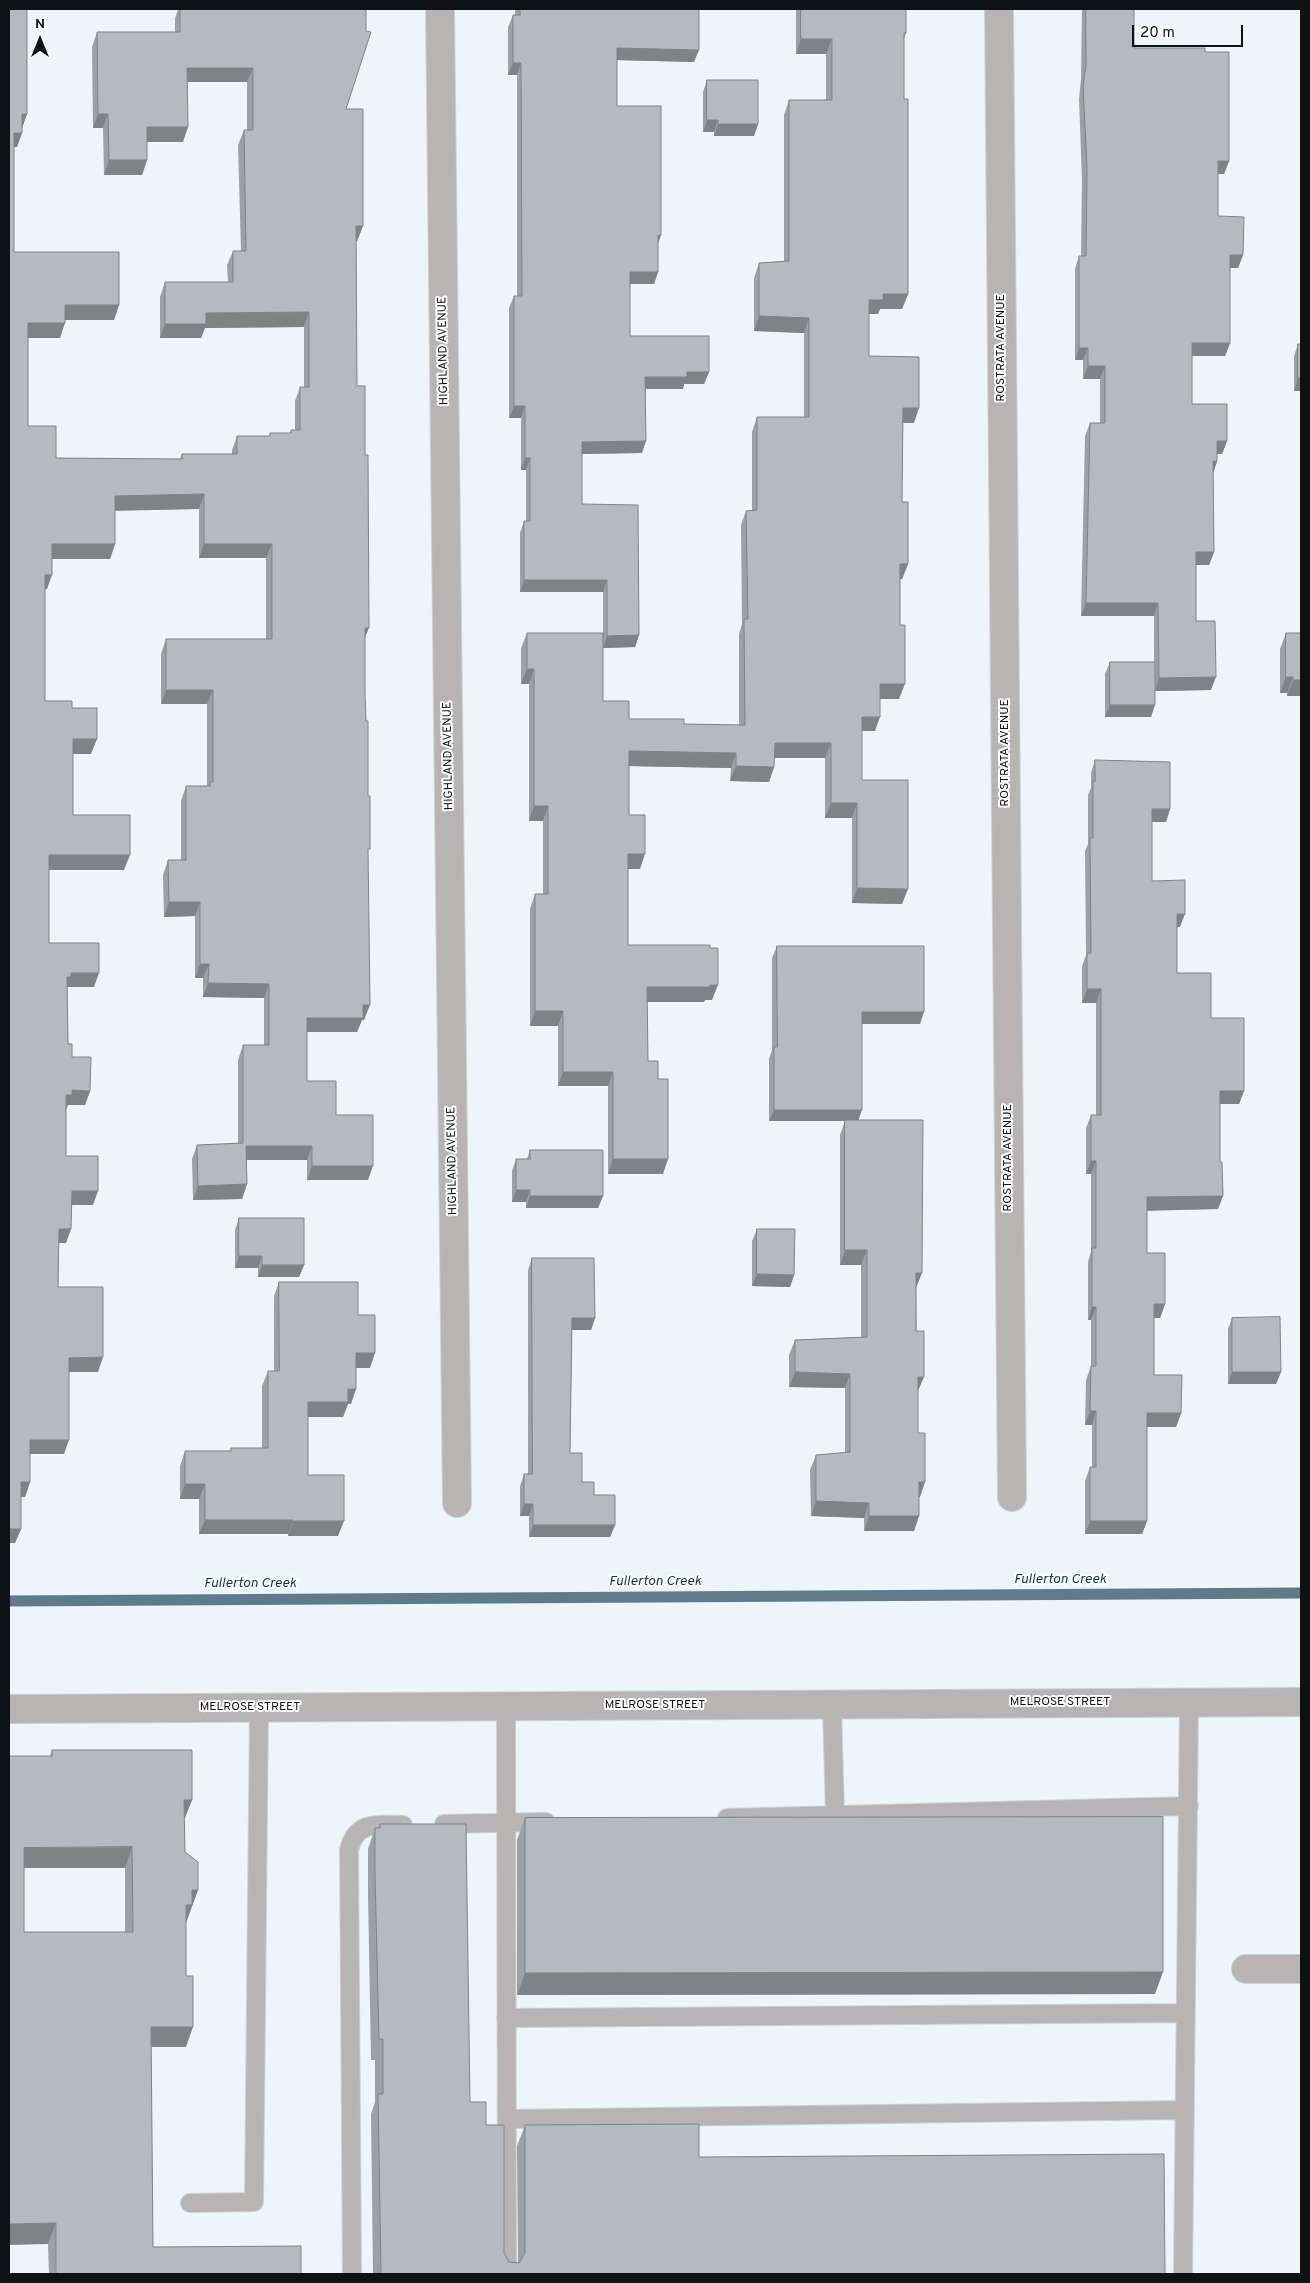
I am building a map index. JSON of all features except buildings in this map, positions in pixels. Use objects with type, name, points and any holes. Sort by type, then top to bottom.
[{"type":"street","name":"HIGHLAND AVENUE","points":[[440,9],[457,1504]]},
{"type":"street","name":"ROSTRATA AVENUE","points":[[999,9],[1012,1497]]},
{"type":"street","name":"MELROSE STREET","points":[[9,1709],[1301,1702]]},
{"type":"street","points":[[1246,1969],[1301,1969]]},
{"type":"lane","points":[[1183,2274],[1189,1703]]},
{"type":"lane","points":[[832,1705],[834,1815]]},
{"type":"lane","points":[[506,1706],[507,2274]]},
{"type":"lane","points":[[190,2204],[254,2202],[259,1708]]},
{"type":"lane","points":[[715,1818],[1189,1806]]},
{"type":"lane","points":[[352,2274],[349,1850],[352,1837],[363,1828],[376,1825],[565,1822]]},
{"type":"lane","points":[[506,2018],[1186,2013]]},
{"type":"lane","points":[[507,2119],[1185,2110]]},
{"type":"waterway","name":"Fullerton Creek","points":[[9,1601],[1301,1593]]}]
